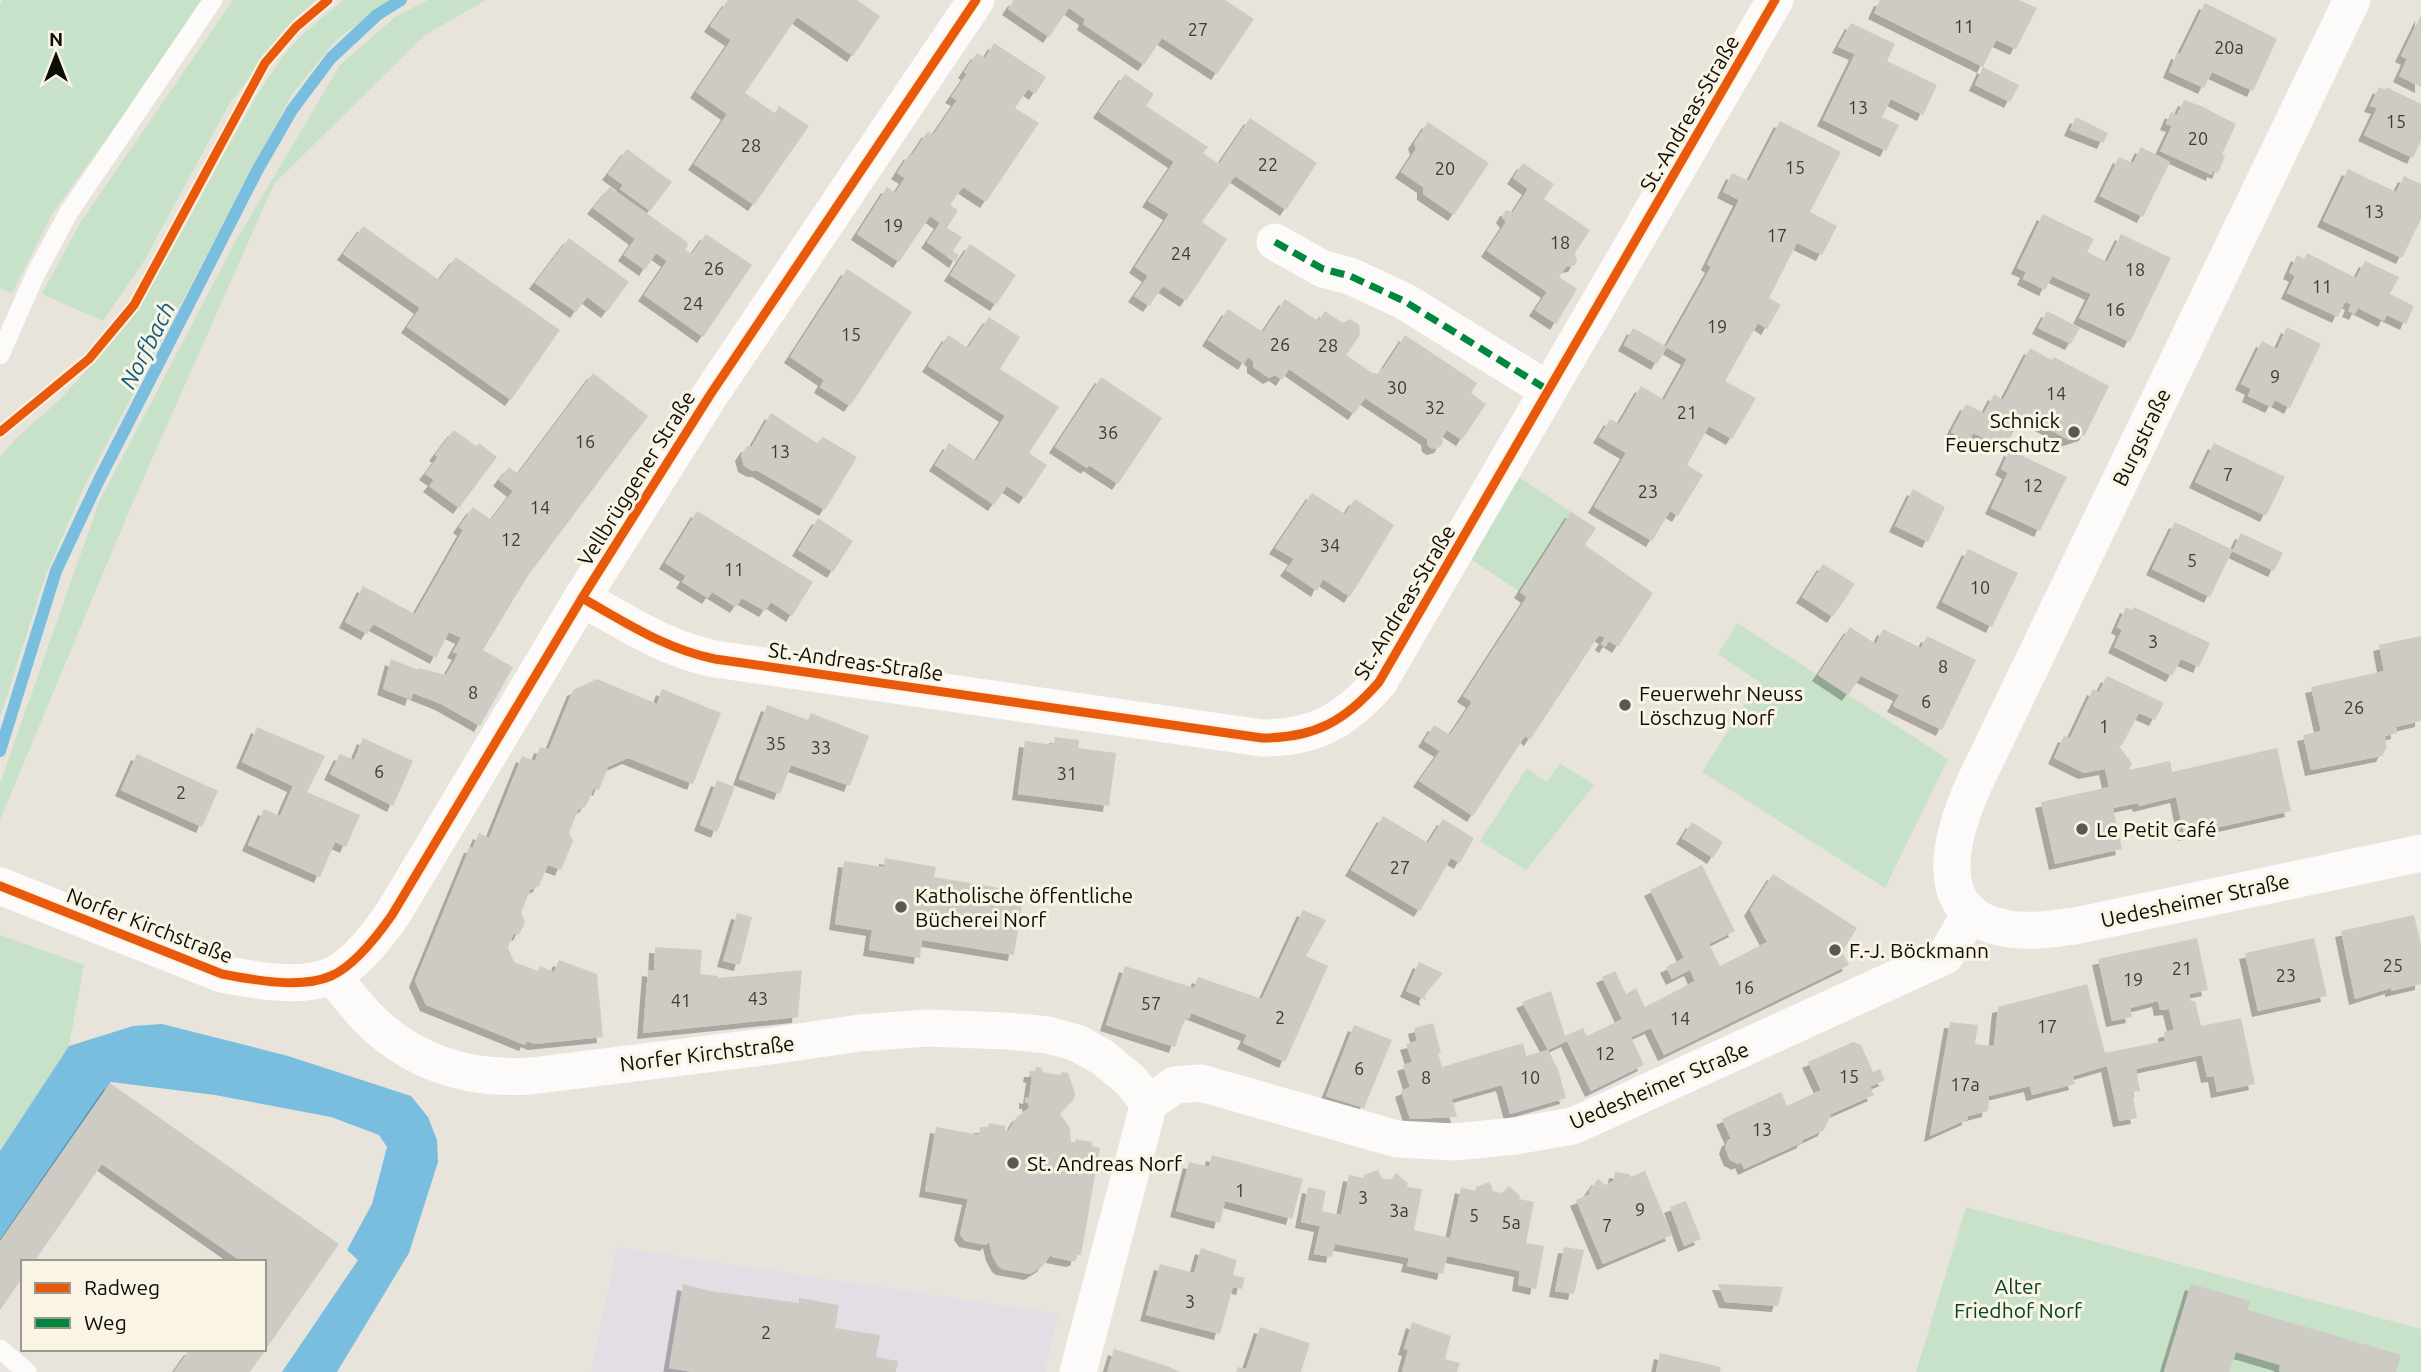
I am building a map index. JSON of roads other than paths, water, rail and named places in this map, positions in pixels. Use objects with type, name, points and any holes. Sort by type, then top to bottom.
[{"type":"street","name":"Vellbrüggener Straße","points":[[332,976],[380,933],[582,597],[747,338],[976,0]]},
{"type":"street","name":"St.-Andreas-Straße","points":[[582,597],[663,644],[688,654],[715,659],[1262,738],[1285,738],[1308,733],[1338,720],[1361,704],[1379,682],[1775,0]]},
{"type":"street","name":"Burgstraße","points":[[1971,912],[1960,899],[1953,880],[1951,858],[1961,811],[2352,0]]},
{"type":"street","points":[[1276,242],[1323,269],[1350,275],[1404,300],[1548,390]]},
{"type":"street","name":"Uedesheimer Straße","points":[[1149,1103],[1175,1085],[1201,1083],[1397,1139],[1454,1142],[1515,1136],[1573,1126],[1945,956],[1971,912],[1982,921],[2005,929],[2055,929],[2421,852]]},
{"type":"street","name":"Norfer Kirchstraße","points":[[0,886],[222,974],[274,981],[307,981],[332,976],[368,1017],[411,1051],[435,1062],[478,1074],[500,1078],[531,1076],[860,1032],[927,1028],[1007,1031],[1048,1035],[1077,1043],[1121,1072],[1149,1103]]},
{"type":"street","points":[[1078,1372],[1149,1103]]},
{"type":"lane","points":[[0,355],[36,273],[69,212],[213,0]]},
{"type":"lane","points":[[0,1349],[27,1372]]},
{"type":"water","points":[[162,1024],[288,1056],[411,1096],[428,1117],[437,1140],[438,1162],[409,1253],[337,1372],[282,1372],[358,1260],[347,1250],[372,1204],[387,1147],[379,1135],[331,1117],[215,1095],[111,1082],[0,1240],[0,1151],[69,1046],[133,1026]]},
{"type":"waterway","name":"Norfbach","points":[[0,751],[56,571],[99,480],[258,169],[292,110],[331,58],[377,15],[401,0]]},
{"type":"place","name":"Schnick Feuerschutz","points":[[2074,432]]},
{"type":"place","name":"Feuerwehr Neuss Löschzug Norf","points":[[1625,705]]},
{"type":"place","name":"Le Petit Café","points":[[2082,829]]},
{"type":"place","name":"Katholische öffentliche Bücherei Norf","points":[[901,907]]},
{"type":"place","name":"F.-J. Böckmann","points":[[1835,950]]},
{"type":"place","name":"St. Andreas Norf","points":[[1013,1163]]},
{"type":"park label","name":"Alter Friedhof Norf","points":[[2018,1298]]}]
